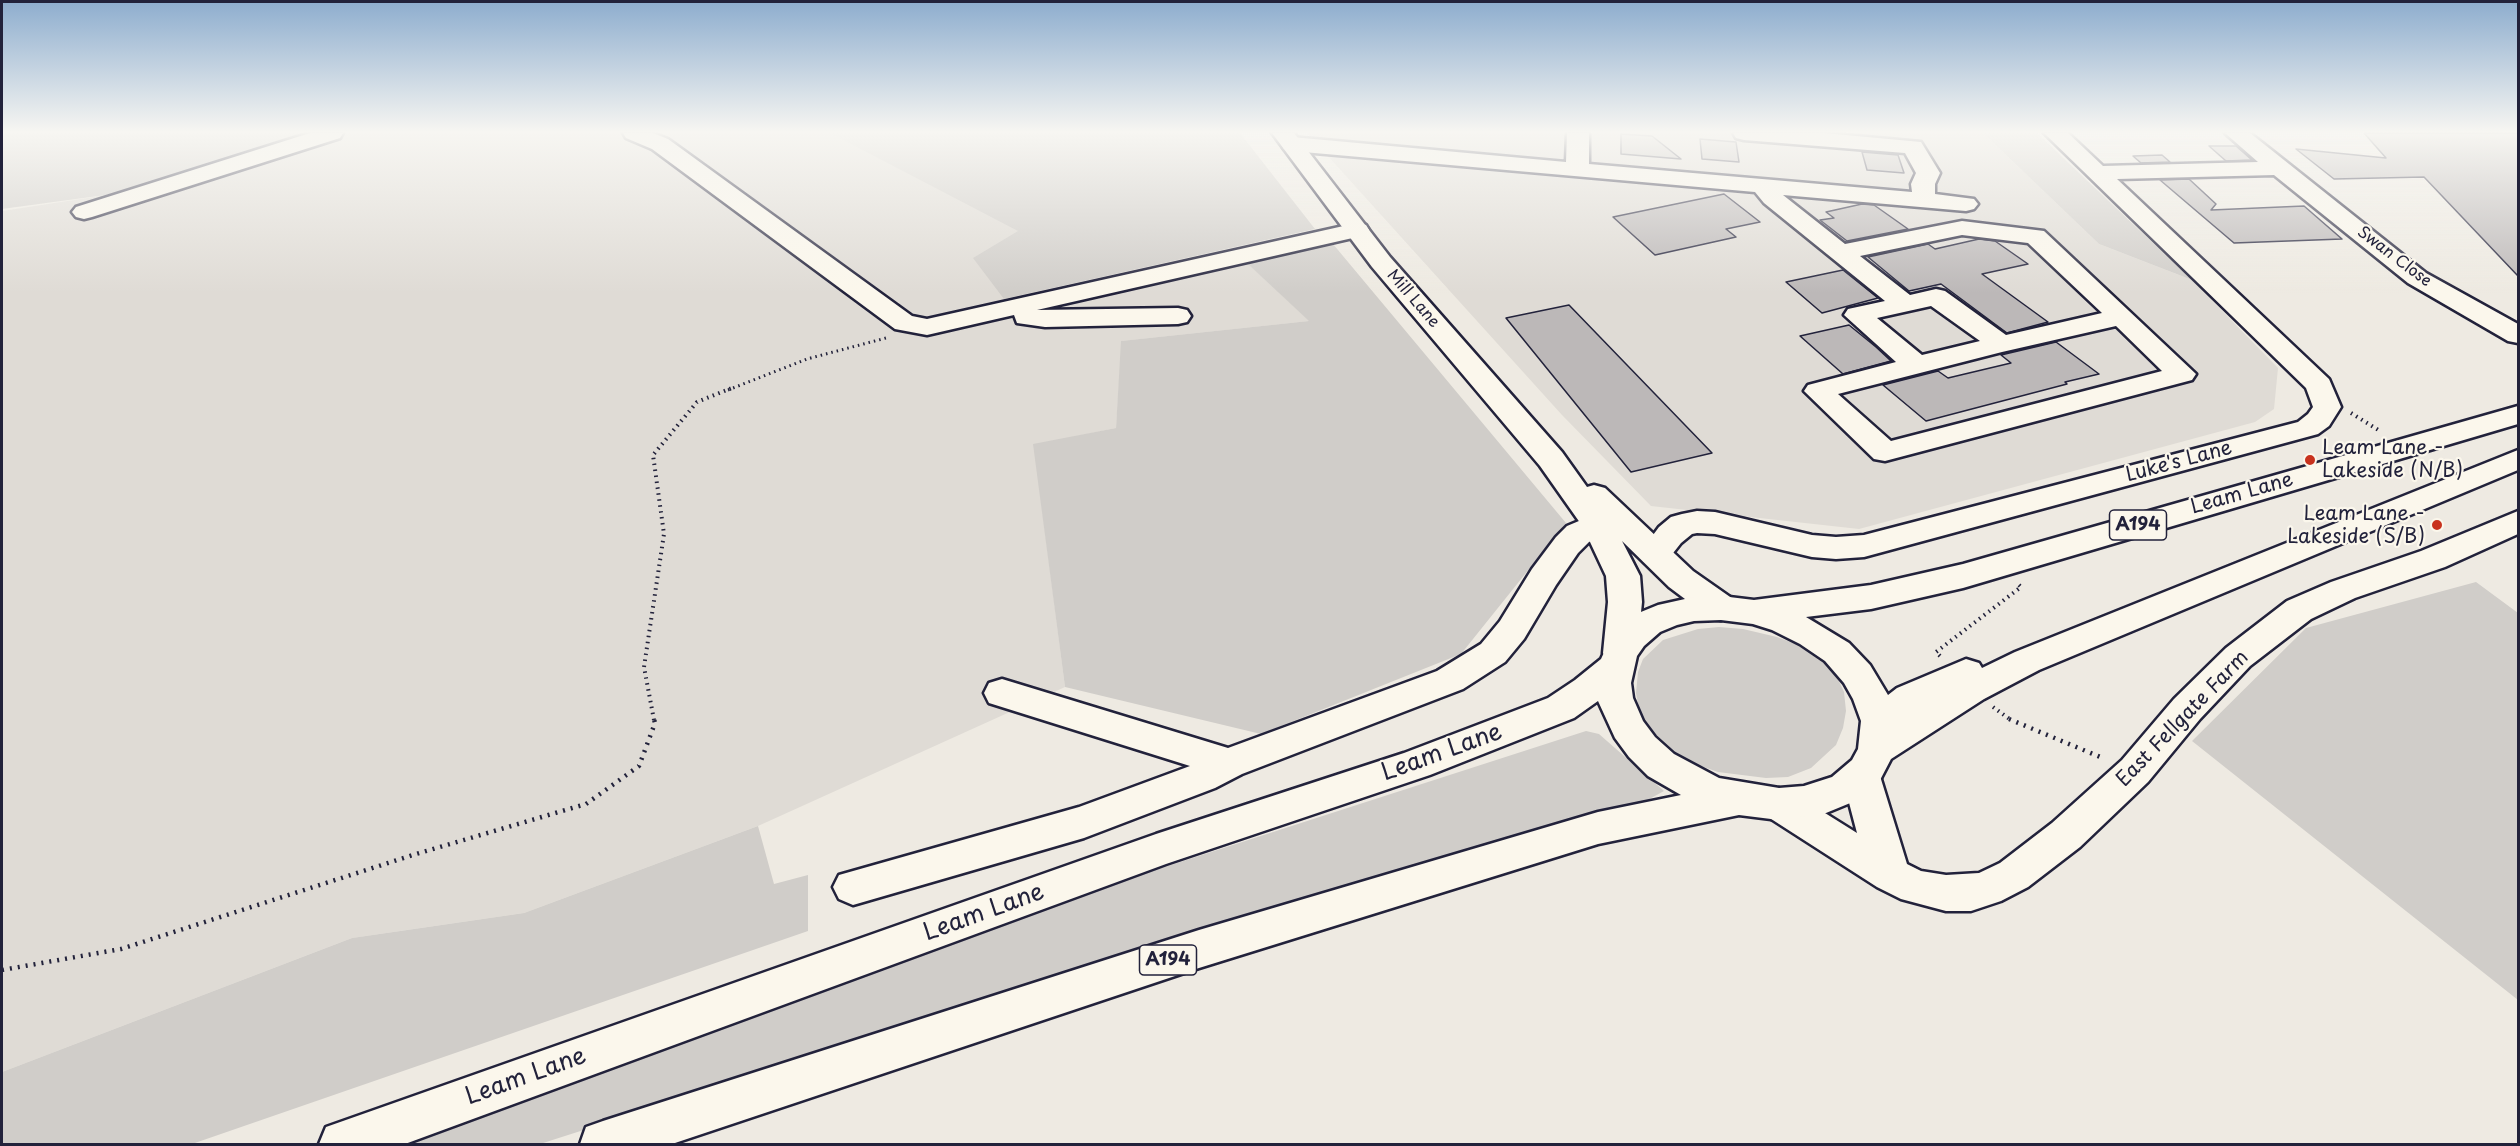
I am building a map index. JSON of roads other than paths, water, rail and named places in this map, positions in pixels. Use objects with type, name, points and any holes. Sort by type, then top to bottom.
[{"type":"main road","points":[[84,212],[164,186]]},
{"type":"main road","points":[[718,186],[904,323],[927,327],[1357,230]]},
{"type":"main road","name":"Mill Lane","points":[[1324,186],[1381,262],[1551,459],[1598,524],[1623,576],[1625,602],[1618,660]]},
{"type":"main road","points":[[1762,186],[1772,198],[1905,304]]},
{"type":"main road","points":[[1768,186],[1966,204]]},
{"type":"main road","points":[[1923,186],[1924,199]]},
{"type":"main road","name":"Luke's Lane","points":[[1655,554],[1670,535],[1682,525],[1697,522],[1715,523],[1812,546],[1836,548],[1888,540],[2308,428],[2319,420],[2327,407],[2319,385],[2112,186]]},
{"type":"main road","name":"Swan Close","points":[[2301,186],[2384,249],[2417,278],[2518,334]]},
{"type":"main road","points":[[1840,252],[1962,228],[2035,236],[2182,374],[1885,452],[1818,391],[2001,344],[2121,317]]},
{"type":"main road","points":[[1917,365],[1857,315],[1947,295],[2001,344]]},
{"type":"main road","points":[[992,312],[1045,319],[1178,316]]},
{"type":"main road","name":"Leam Lane","points":[[343,1144],[1155,851],[1417,764],[1560,708],[1588,690],[1618,660],[1632,637],[1648,623],[1670,614],[1694,609],[1737,610],[1871,597],[1964,576],[2518,415]]},
{"type":"main road","name":"Mill Lane","points":[[1551,459],[1602,501],[1695,591],[1737,610]]},
{"type":"main road","points":[[1618,660],[1613,683],[1621,716],[1642,747],[1661,765],[1711,792],[1759,802],[1804,802],[1826,797],[1846,788],[1910,698],[1981,666],[2027,661],[2518,459]]},
{"type":"main road","name":"East Fellgate Farm","points":[[1759,802],[1915,887],[1946,893],[1971,893],[1988,889],[2014,875],[2066,835],[2135,771],[2187,709],[2238,657],[2299,610],[2343,590],[2433,559],[2518,522]]},
{"type":"main road","points":[[853,887],[1084,822],[1450,680],[1493,653],[1512,630],[1544,577],[1567,545],[1578,534],[1598,524]]},
{"type":"main road","name":"Leam Lane","points":[[1737,610],[1784,621],[1812,635],[1837,652],[1857,674],[1872,697],[1871,754]]},
{"type":"main road","points":[[1871,754],[1898,761],[1916,751],[2013,686],[2027,661]]},
{"type":"main road","points":[[1002,693],[1229,764]]},
{"type":"main road","points":[[1871,754],[1879,842],[1891,875]]},
{"type":"main road","name":"A194","points":[[603,1144],[1187,953],[1598,828],[1759,802]]},
{"type":"place","name":"Leam Lane - Lakeside (N/B)","points":[[2310,460]]},
{"type":"place","name":"Leam Lane - Lakeside (S/B)","points":[[2437,525]]}]
